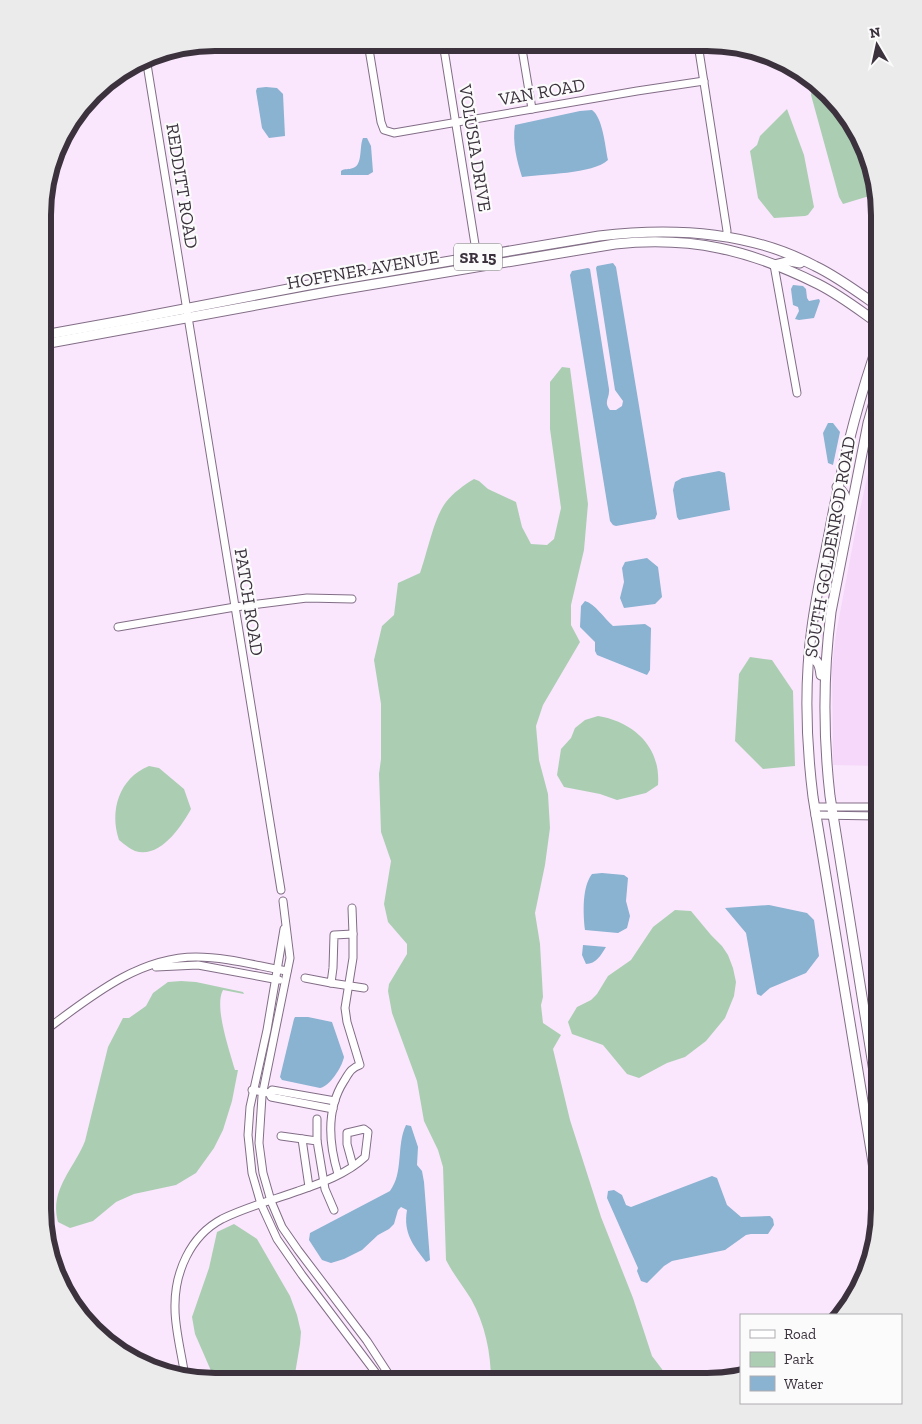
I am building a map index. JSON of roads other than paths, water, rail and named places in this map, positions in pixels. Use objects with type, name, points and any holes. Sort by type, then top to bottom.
[{"type":"main road","name":"HOFFNER AVENUE","points":[[51,334],[326,282],[546,245],[641,232],[679,232],[726,237],[771,248],[816,266],[871,300]]},
{"type":"main road","name":"HOFFNER AVENUE","points":[[51,343],[362,286],[615,244],[654,241],[705,244],[740,252],[820,285],[871,318]]},
{"type":"main road","points":[[705,244],[714,243],[742,251],[771,248]]},
{"type":"main road","points":[[490,265],[491,261],[495,259],[539,251],[546,245]]},
{"type":"main road","points":[[432,275],[438,270],[472,264],[477,257]]},
{"type":"main road","points":[[774,265],[790,261],[798,262],[827,276],[834,277]]},
{"type":"main road","points":[[362,286],[368,281],[383,278],[393,271]]},
{"type":"main road","points":[[293,298],[302,290],[324,285],[326,282]]},
{"type":"main road","name":"SOUTH GOLDENROD ROAD","points":[[870,1139],[815,811],[808,757],[807,718],[809,656],[815,605],[838,487],[871,365]]},
{"type":"main road","name":"SOUTH GOLDENROD ROAD","points":[[870,1047],[832,811],[824,737],[824,681],[827,643],[847,528],[871,413]]},
{"type":"main road","points":[[845,459],[846,475],[854,488]]},
{"type":"main road","points":[[838,487],[843,491],[846,498],[845,518],[847,528]]},
{"type":"main road","points":[[809,656],[817,660],[820,665],[820,723],[824,737]]},
{"type":"main road","points":[[841,969],[846,981],[856,1038],[863,1049],[870,1052]]},
{"type":"main road","points":[[856,1055],[866,1060],[870,1069]]},
{"type":"street","points":[[522,51],[532,109]]},
{"type":"street","points":[[699,51],[727,231],[726,237]]},
{"type":"street","name":"VAN ROAD","points":[[369,52],[381,122],[384,130],[394,133],[704,82]]},
{"type":"street","name":"VOLUSIA DRIVE","points":[[444,52],[477,257]]},
{"type":"street","name":"REDDITT ROAD","points":[[147,66],[188,319]]},
{"type":"street","points":[[774,265],[798,393]]},
{"type":"street","name":"PATCH ROAD","points":[[188,319],[282,890]]},
{"type":"street","points":[[118,626],[235,607],[307,598],[352,599]]},
{"type":"street","points":[[815,811],[870,808]]},
{"type":"street","points":[[832,811],[870,815]]},
{"type":"street","points":[[283,902],[290,958],[266,1092],[260,1143],[263,1173],[282,1227],[368,1341],[388,1373]]},
{"type":"street","points":[[338,1174],[331,1142],[330,1123],[342,1084],[352,1068],[360,1065],[347,1022],[345,1008],[353,958],[352,908]]},
{"type":"street","points":[[285,921],[267,1030],[252,1090],[248,1135],[252,1173],[261,1204],[277,1239],[376,1373]]},
{"type":"street","points":[[331,983],[334,935],[353,934]]},
{"type":"street","points":[[51,1026],[118,980],[168,960],[196,957],[225,959],[287,971]]},
{"type":"street","points":[[144,969],[175,965],[198,965],[285,982]]},
{"type":"street","points":[[305,978],[364,988]]},
{"type":"street","points":[[252,1090],[266,1092],[271,1097],[334,1105]]},
{"type":"street","points":[[317,1120],[317,1141],[326,1189],[334,1210]]},
{"type":"street","points":[[184,1369],[175,1310],[176,1288],[188,1251],[204,1231],[216,1223],[261,1204],[325,1181],[353,1166],[365,1156],[368,1132],[364,1129],[347,1133],[347,1144],[353,1166]]},
{"type":"street","points":[[281,1136],[317,1141]]},
{"type":"street","points":[[302,1139],[309,1187]]},
{"type":"water","points":[[257,88],[277,88],[283,94],[285,136],[269,138],[262,128],[256,91]]},
{"type":"water","points":[[592,110],[599,119],[608,160],[601,165],[580,171],[522,177],[515,145],[515,125]]},
{"type":"water","points":[[363,138],[367,138],[371,146],[373,172],[368,175],[341,175],[341,171],[353,168],[360,160]]},
{"type":"water","points":[[613,263],[616,267],[657,514],[655,519],[616,526],[610,521],[570,275],[572,271],[590,269],[609,389],[607,405],[610,410],[616,410],[622,406],[623,401],[615,390],[596,268],[597,266]]},
{"type":"water","points":[[793,285],[803,286],[806,289],[809,301],[819,299],[814,318],[795,319],[799,311],[798,307],[793,305],[791,289]]},
{"type":"water","points":[[828,423],[833,423],[840,432],[833,465],[828,463],[823,433]]},
{"type":"water","points":[[719,471],[725,473],[730,510],[679,520],[673,490],[675,482],[682,478]]},
{"type":"water","points":[[647,558],[658,567],[662,597],[655,604],[624,608],[620,598],[624,582],[622,568],[625,562]]},
{"type":"water","points":[[585,601],[596,608],[613,626],[645,624],[651,628],[650,670],[647,675],[597,655],[595,642],[580,627],[581,606]]},
{"type":"water","points":[[592,874],[624,875],[628,878],[626,901],[630,916],[627,928],[618,933],[585,930],[586,886]]},
{"type":"water","points":[[769,905],[807,913],[814,920],[819,956],[806,973],[770,988],[761,996],[757,994],[746,933],[725,908]]},
{"type":"water","points":[[583,945],[606,947],[595,961],[586,964],[582,955]]},
{"type":"water","points":[[295,1017],[308,1017],[332,1022],[344,1057],[335,1075],[324,1087],[320,1088],[282,1080],[280,1077]]},
{"type":"water","points":[[406,1125],[411,1126],[418,1147],[417,1165],[422,1171],[424,1182],[430,1260],[426,1262],[413,1244],[406,1225],[407,1210],[401,1207],[398,1210],[394,1224],[378,1235],[362,1250],[331,1263],[322,1260],[309,1240],[310,1233],[390,1191],[397,1176],[401,1142]]},
{"type":"water","points":[[712,1176],[717,1178],[727,1205],[741,1217],[770,1216],[773,1219],[774,1225],[768,1234],[746,1235],[725,1250],[672,1261],[664,1266],[647,1283],[641,1281],[637,1271],[638,1268],[607,1198],[608,1191],[614,1190],[622,1195],[626,1205],[631,1207]]}]
